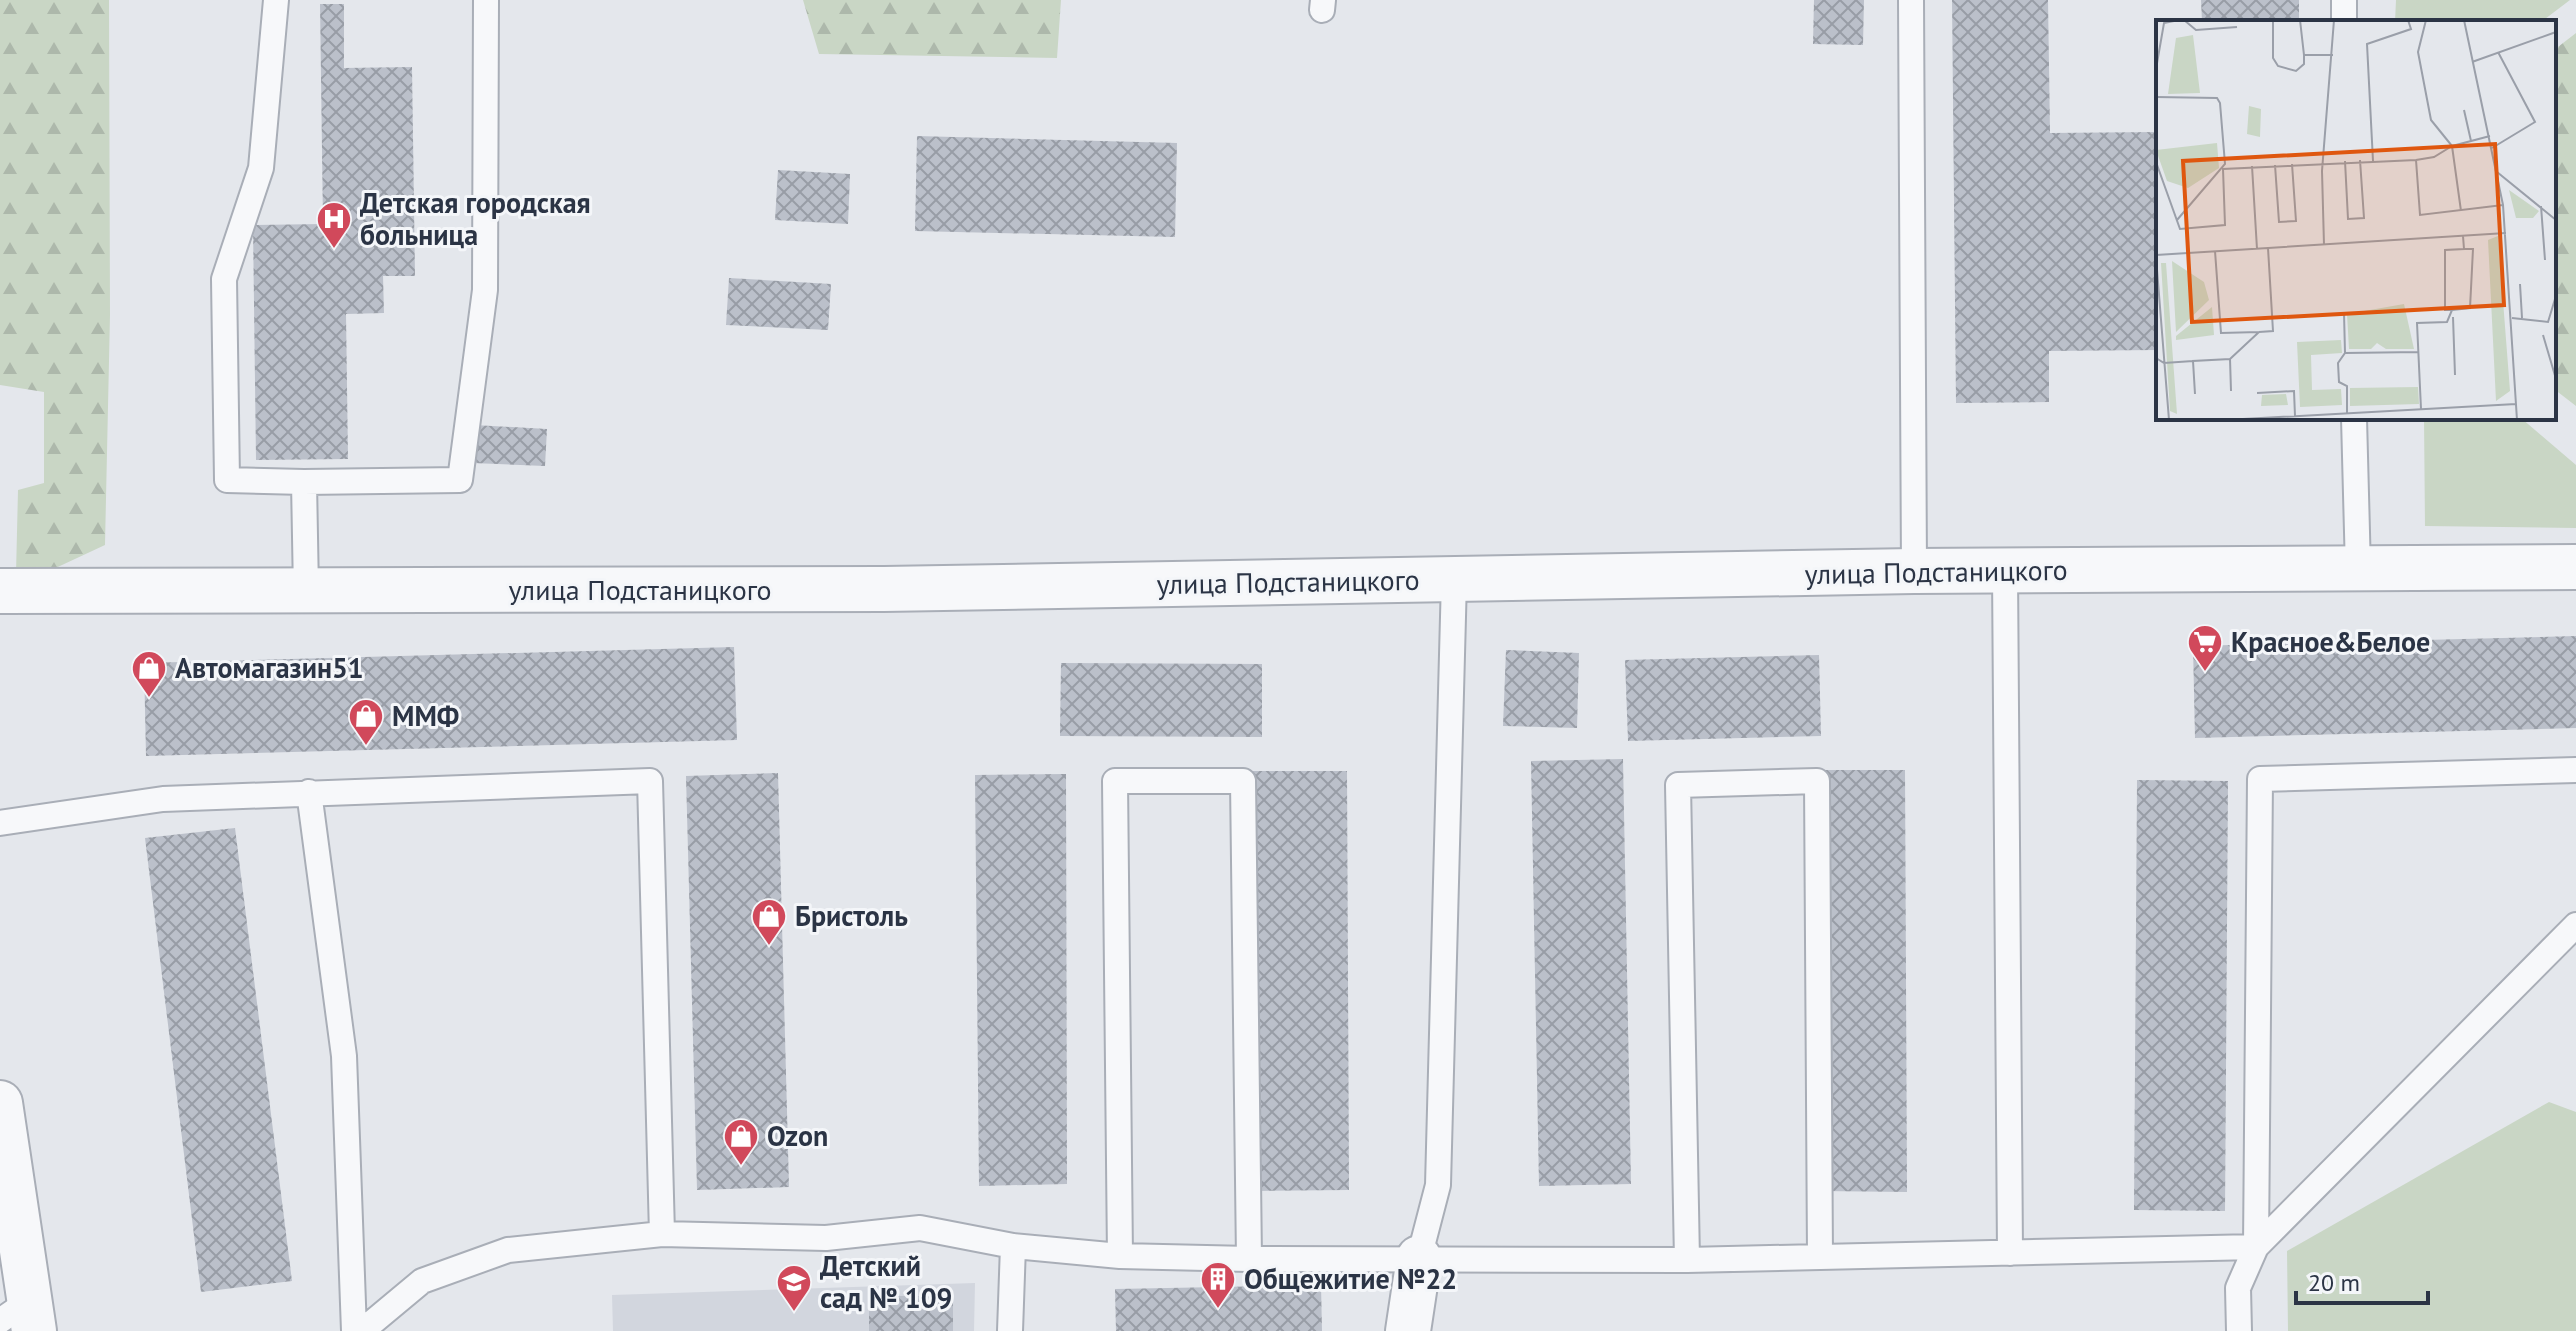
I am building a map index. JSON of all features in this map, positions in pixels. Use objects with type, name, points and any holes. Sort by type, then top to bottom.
[{"type":"street","name":"улица Подстаницкого","points":[[0,591],[884,589],[1914,571],[2576,567]]},
{"type":"street","points":[[0,1104],[21,1318]]},
{"type":"street","points":[[1408,1331],[1419,1258]]},
{"type":"lane","points":[[276,0],[261,168],[224,279],[227,480],[460,480],[485,290],[486,0]]},
{"type":"lane","points":[[1911,0],[1914,571]]},
{"type":"lane","points":[[2354,420],[2358,570]]},
{"type":"lane","points":[[304,482],[306,591]]},
{"type":"lane","points":[[2005,571],[2010,1253]]},
{"type":"lane","points":[[1419,1258],[1438,1185],[1454,579]]},
{"type":"lane","points":[[2256,1247],[2260,779],[2576,770]]},
{"type":"lane","points":[[0,823],[163,799],[650,781],[662,1234]]},
{"type":"lane","points":[[1120,1256],[1115,781],[1243,781],[1249,1259]]},
{"type":"lane","points":[[1687,1260],[1678,785],[1817,781],[1820,1256]]},
{"type":"lane","points":[[309,792],[344,1056],[354,1331]]},
{"type":"lane","points":[[2239,1331],[2238,1288],[2256,1247],[2576,925]]},
{"type":"lane","points":[[362,1331],[422,1281],[508,1250],[662,1234],[826,1238],[920,1228],[1013,1246],[1120,1256],[1249,1259],[1687,1260],[2256,1247]]},
{"type":"lane","points":[[1010,1331],[1013,1246]]},
{"type":"shaded area","name":"Детский сад № 109","points":[[975,1283],[974,1331],[613,1331],[612,1295]]},
{"type":"green space","points":[[0,0],[109,0],[110,315],[105,545],[32,579],[16,574],[18,490],[44,483],[44,392],[0,385]]},
{"type":"green space","points":[[803,0],[1061,0],[1057,58],[819,54]]},
{"type":"green space","points":[[2396,0],[2570,0],[2544,20],[2395,20]]},
{"type":"green space","points":[[2576,33],[2576,406],[2556,391],[2556,48]]},
{"type":"green space","points":[[2424,420],[2523,420],[2576,465],[2576,528],[2425,526]]},
{"type":"green space","points":[[2549,1102],[2576,1112],[2576,1331],[2288,1331],[2287,1251]]},
{"type":"building","points":[[1814,0],[1864,0],[1863,45],[1813,44]]},
{"type":"building","points":[[1952,0],[2048,0],[2050,133],[2156,132],[2156,350],[2049,351],[2049,402],[1956,403]]},
{"type":"building","points":[[2201,0],[2299,0],[2299,20],[2202,20]]},
{"type":"building","name":"Детская городская больница","points":[[320,4],[344,4],[344,68],[412,67],[415,276],[383,276],[384,313],[346,314],[348,459],[256,460],[253,225],[323,224]]},
{"type":"building","points":[[917,136],[1177,143],[1175,237],[915,231]]},
{"type":"building","points":[[778,170],[850,174],[848,224],[775,220]]},
{"type":"building","points":[[729,278],[831,284],[828,330],[726,325]]},
{"type":"building","points":[[474,425],[547,429],[545,466],[472,463]]},
{"type":"building","points":[[2576,636],[2576,728],[2195,738],[2193,646]]},
{"type":"building","points":[[734,647],[737,740],[146,756],[144,663]]},
{"type":"building","points":[[1506,650],[1579,653],[1577,728],[1503,726]]},
{"type":"building","points":[[1819,655],[1821,736],[1628,741],[1625,660]]},
{"type":"building","points":[[1061,663],[1262,664],[1262,737],[1060,736]]},
{"type":"building","points":[[1623,759],[1631,1184],[1539,1186],[1531,761]]},
{"type":"building","points":[[1817,770],[1905,770],[1907,1192],[1820,1191]]},
{"type":"building","points":[[1253,771],[1347,771],[1349,1190],[1255,1191]]},
{"type":"building","points":[[778,773],[789,1187],[697,1190],[686,776]]},
{"type":"building","points":[[1066,774],[1067,1184],[979,1186],[975,775]]},
{"type":"building","points":[[2137,780],[2228,781],[2225,1211],[2134,1210]]},
{"type":"building","points":[[235,828],[292,1281],[201,1292],[145,838]]},
{"type":"building","name":"Общежитие №22","points":[[1321,1285],[1322,1331],[1116,1331],[1115,1289]]},
{"type":"building","points":[[869,1296],[953,1296],[953,1331],[869,1331]]},
{"type":"place","name":"Детская городская больница","points":[[334,250]]},
{"type":"place","name":"Красное&Белое","points":[[2205,673]]},
{"type":"place","name":"Автомагазин51","points":[[149,699]]},
{"type":"place","name":"ММФ","points":[[366,747]]},
{"type":"place","name":"Бристоль","points":[[769,947]]},
{"type":"place","name":"Ozon","points":[[741,1167]]},
{"type":"place","name":"Общежитие №22","points":[[1218,1310]]},
{"type":"place","name":"Детский сад № 109","points":[[794,1313]]}]
